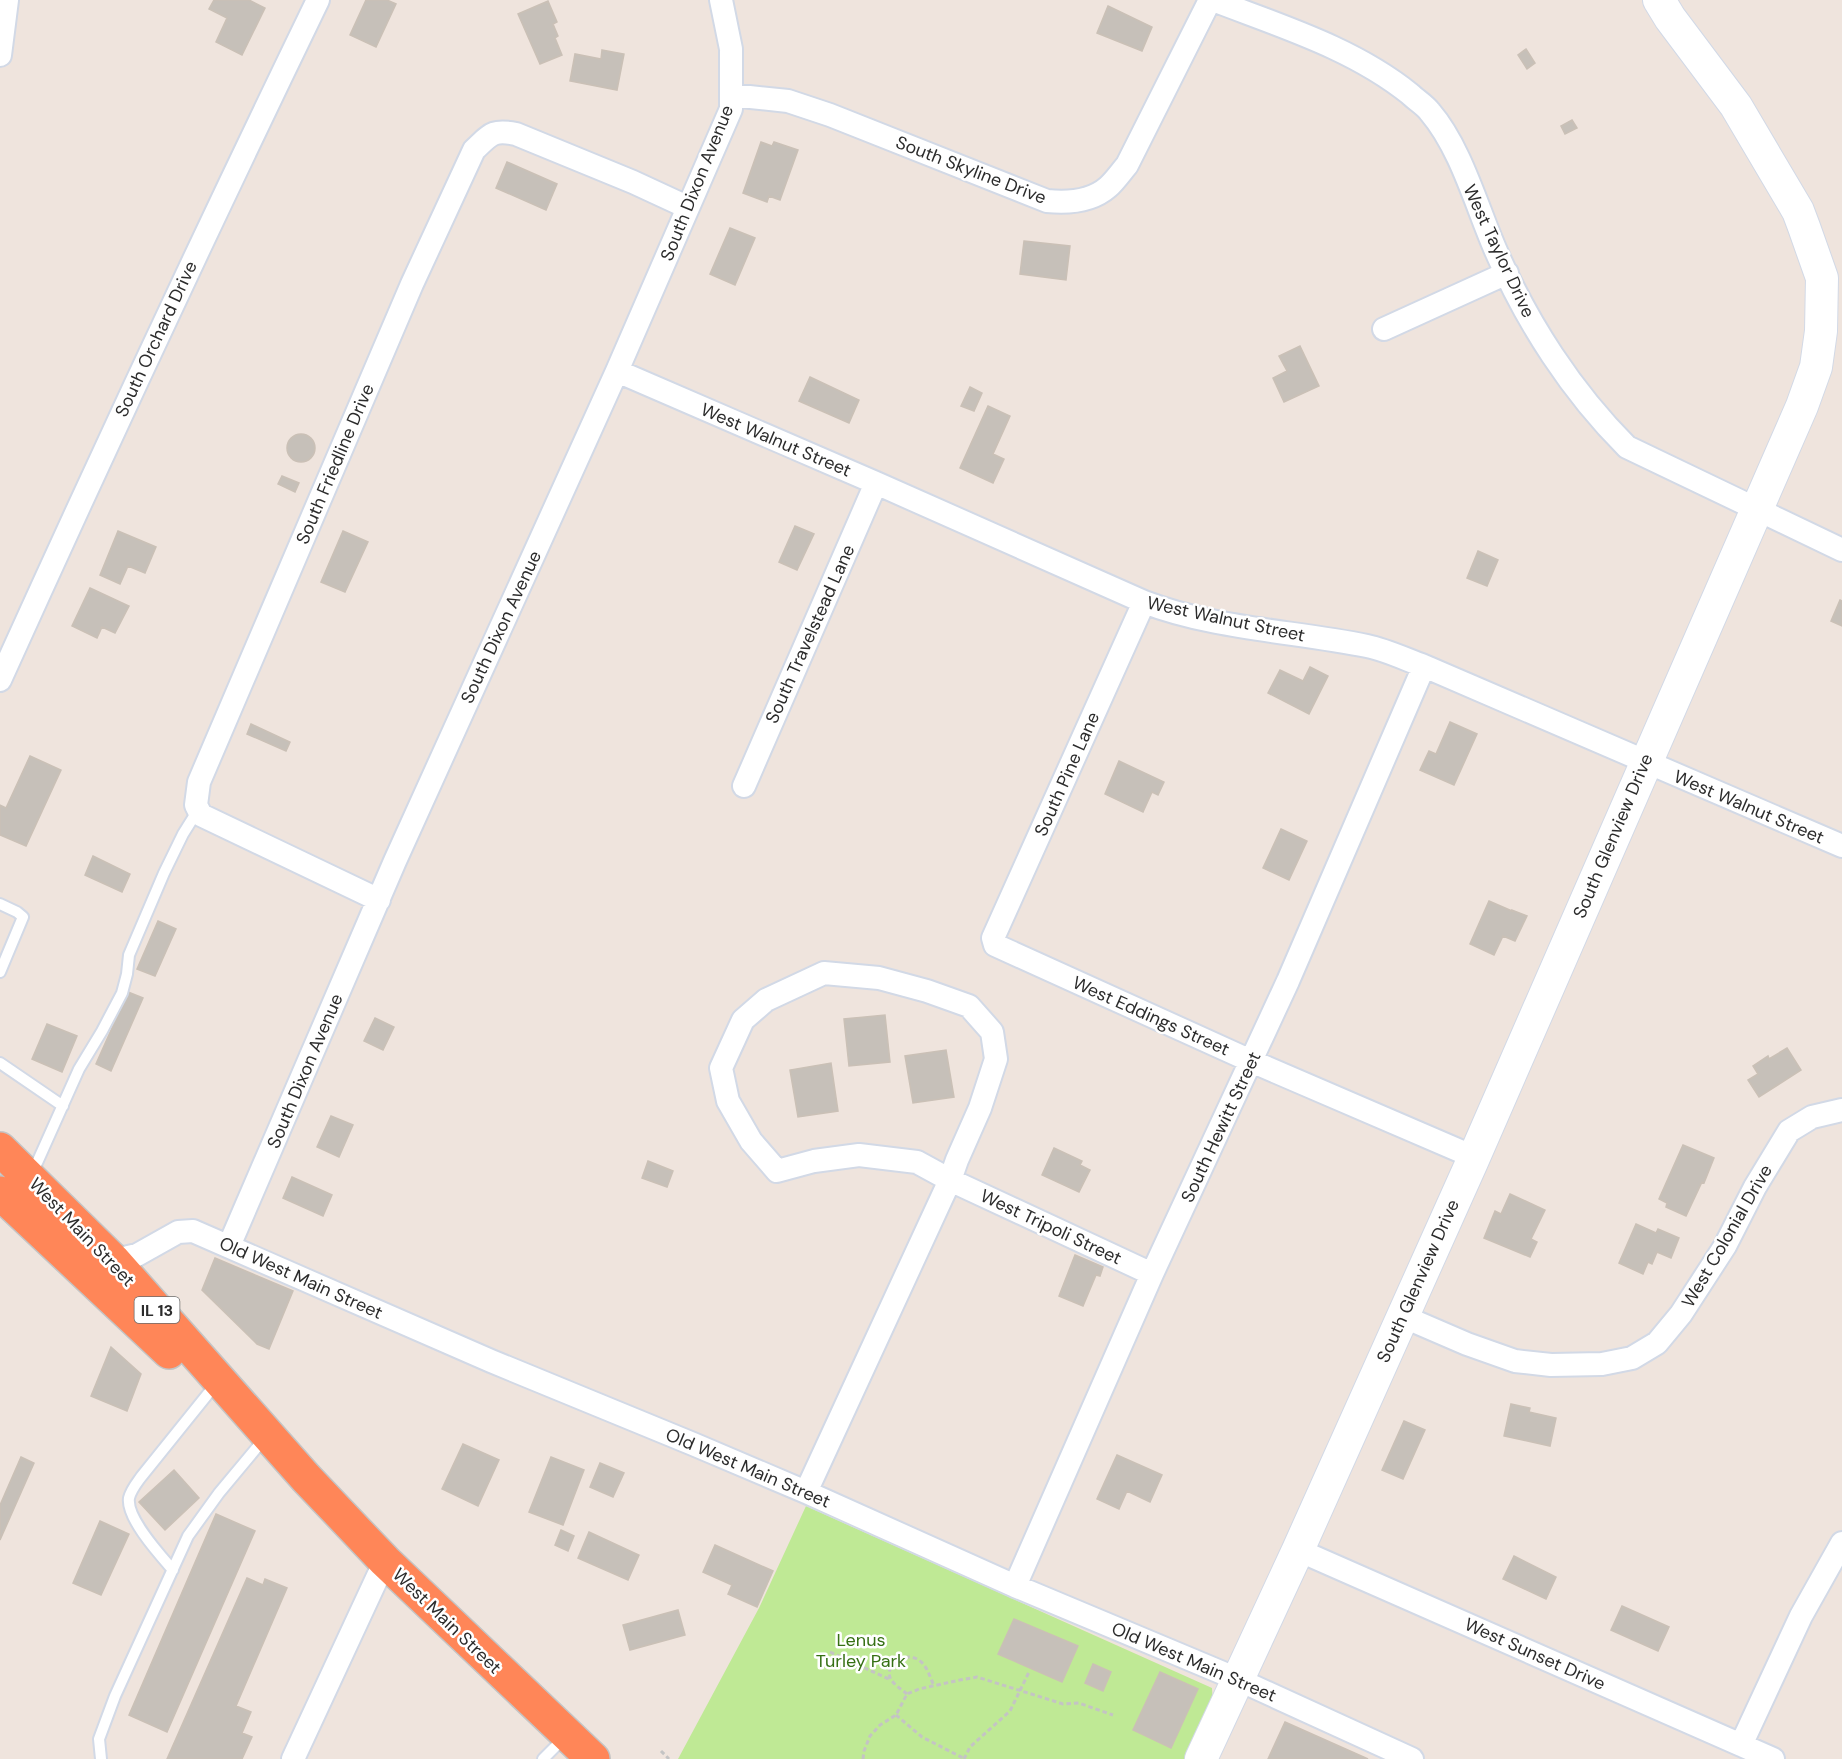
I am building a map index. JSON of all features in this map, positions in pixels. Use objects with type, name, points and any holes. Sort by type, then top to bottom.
[{"type":"highway","name":"West Main Street","points":[[0,1149],[14,1191],[80,1270],[306,1478]]},
{"type":"highway","name":"West Main Street","points":[[14,1191],[113,1260],[306,1478],[385,1561],[593,1759]]},
{"type":"street","points":[[0,55],[7,0]]},
{"type":"street","name":"South Orchard Drive","points":[[0,680],[209,226],[318,0]]},
{"type":"street","name":"South Dixon Avenue","points":[[229,1246],[416,813],[617,371],[731,109],[731,49],[721,0]]},
{"type":"street","name":"South Skyline Drive","points":[[731,95],[788,101],[830,115],[1047,201],[1079,201],[1107,188],[1126,165],[1212,0]]},
{"type":"street","name":"West Taylor Drive","points":[[1212,0],[1337,49],[1396,83],[1430,111],[1450,141],[1497,254],[1534,326],[1560,366],[1602,422],[1627,447],[1842,550]]},
{"type":"street","name":"South Glenview Drive","points":[[1201,1759],[1298,1550],[1474,1157],[1802,406],[1816,367],[1821,331],[1822,278],[1798,211],[1736,106],[1659,0]]},
{"type":"street","name":"South Friedline Drive","points":[[199,810],[196,805],[199,782],[412,284],[474,150],[489,136],[500,130],[516,134],[687,207]]},
{"type":"street","points":[[1384,329],[1507,273]]},
{"type":"street","name":"West Walnut Street","points":[[617,371],[1161,609],[1256,629],[1369,646],[1424,666],[1842,846]]},
{"type":"street","name":"South Travelstead Lane","points":[[744,786],[876,483]]},
{"type":"street","name":"South Pine Lane","points":[[995,945],[993,938],[1144,602]]},
{"type":"street","name":"South Hewitt Street","points":[[1015,1586],[1152,1274],[1251,1061],[1424,666]]},
{"type":"street","points":[[199,810],[201,815],[379,900]]},
{"type":"street","name":"West Eddings Street","points":[[995,945],[1251,1061],[1474,1157]]},
{"type":"street","points":[[806,1492],[950,1180],[980,1108],[996,1059],[992,1032],[969,1006],[927,991],[879,978],[824,973],[766,1000],[743,1020],[721,1068],[728,1101],[751,1142],[777,1171],[813,1161],[859,1155],[917,1162],[950,1180]]},
{"type":"street","name":"West Colonial Drive","points":[[1402,1316],[1467,1344],[1515,1361],[1551,1365],[1602,1364],[1632,1358],[1657,1343],[1681,1314],[1725,1246],[1755,1187],[1789,1131],[1812,1117],[1842,1110]]},
{"type":"street","name":"West Tripoli Street","points":[[950,1180],[1152,1274]]},
{"type":"street","name":"Old West Main Street","points":[[80,1270],[137,1255],[178,1232],[194,1231],[491,1362],[806,1492],[1015,1586],[1237,1679],[1412,1759]]},
{"type":"street","points":[[1741,1745],[1801,1616],[1842,1543]]},
{"type":"street","name":"West Sunset Drive","points":[[1298,1550],[1773,1759]]},
{"type":"street","points":[[293,1759],[385,1561]]},
{"type":"lane","points":[[14,1191],[63,1106],[79,1069],[122,993],[129,955],[155,893],[183,834],[199,810]]},
{"type":"lane","points":[[0,904],[23,917],[0,972]]},
{"type":"lane","points":[[0,1063],[63,1106]]},
{"type":"lane","points":[[173,1570],[146,1539],[133,1514],[129,1500],[132,1490],[141,1477],[211,1390]]},
{"type":"lane","points":[[101,1759],[99,1739],[115,1696],[188,1536],[219,1493],[264,1439]]},
{"type":"lane","points":[[543,1759],[567,1735]]},
{"type":"path","points":[[830,1652],[891,1680],[907,1694]]},
{"type":"path","points":[[891,1680],[890,1675],[896,1661],[903,1657],[913,1657],[921,1661],[934,1686]]},
{"type":"path","points":[[896,1715],[922,1737],[964,1759],[970,1747],[1010,1711],[1029,1672]]},
{"type":"path","points":[[863,1759],[870,1736],[880,1725],[896,1715],[907,1694],[977,1677],[1063,1704],[1079,1703],[1113,1715]]},
{"type":"path","points":[[661,1751],[669,1759]]},
{"type":"green space","name":"Lenus Turley Park","points":[[806,1506],[1212,1688],[1213,1707],[1189,1759],[678,1759],[759,1608]]},
{"type":"building","points":[[214,0],[249,0],[265,8],[242,55],[216,42],[227,18],[209,9]]},
{"type":"building","points":[[366,0],[387,0],[396,4],[376,47],[350,35]]},
{"type":"building","points":[[548,1],[557,22],[553,24],[558,36],[555,38],[562,55],[540,64],[518,14]]},
{"type":"building","points":[[1108,6],[1152,27],[1142,51],[1097,33]]},
{"type":"building","points":[[1526,49],[1535,63],[1527,69],[1518,55]]},
{"type":"building","points":[[602,50],[624,54],[617,90],[570,81],[575,54],[601,59]]},
{"type":"building","points":[[1572,120],[1577,128],[1565,134],[1561,126]]},
{"type":"building","points":[[761,142],[772,146],[774,142],[798,150],[780,200],[769,196],[767,202],[743,193]]},
{"type":"building","points":[[507,162],[557,184],[546,210],[496,188]]},
{"type":"building","points":[[730,228],[755,238],[735,285],[710,274]]},
{"type":"building","points":[[1024,241],[1070,246],[1066,280],[1020,274]]},
{"type":"building","points":[[1300,346],[1319,386],[1284,402],[1273,378],[1287,371],[1279,356]]},
{"type":"building","points":[[810,377],[859,400],[849,423],[799,401]]},
{"type":"building","points":[[970,387],[982,393],[974,411],[961,406]]},
{"type":"building","points":[[988,406],[1010,416],[993,454],[1004,459],[993,483],[960,468]]},
{"type":"building","points":[[301,434],[311,438],[315,448],[311,458],[301,462],[291,458],[287,448],[291,438]]},
{"type":"building","points":[[282,476],[299,483],[295,492],[278,484]]},
{"type":"building","points":[[795,526],[814,534],[797,570],[779,562]]},
{"type":"building","points":[[118,531],[156,547],[145,573],[128,566],[120,584],[100,575]]},
{"type":"building","points":[[343,531],[368,542],[345,592],[321,582]]},
{"type":"building","points":[[1478,551],[1498,560],[1487,586],[1467,578]]},
{"type":"building","points":[[90,588],[129,606],[115,633],[102,627],[97,638],[72,626]]},
{"type":"building","points":[[1840,600],[1842,601],[1842,626],[1831,621]]},
{"type":"building","points":[[1310,667],[1328,676],[1309,714],[1268,693],[1280,670],[1303,681]]},
{"type":"building","points":[[1450,722],[1477,734],[1454,785],[1420,770],[1429,751],[1436,754]]},
{"type":"building","points":[[251,724],[290,742],[286,751],[247,734]]},
{"type":"building","points":[[30,756],[61,770],[26,846],[0,835],[0,805],[6,808]]},
{"type":"building","points":[[1119,761],[1164,782],[1158,795],[1152,792],[1143,812],[1105,794]]},
{"type":"building","points":[[1281,829],[1307,841],[1289,880],[1263,868]]},
{"type":"building","points":[[93,856],[130,874],[122,892],[85,875]]},
{"type":"building","points":[[1489,901],[1527,916],[1515,941],[1503,936],[1494,955],[1470,944]]},
{"type":"building","points":[[158,921],[176,929],[155,976],[137,969]]},
{"type":"building","points":[[128,992],[143,998],[111,1071],[96,1064]]},
{"type":"building","points":[[885,1015],[890,1062],[849,1066],[844,1019]]},
{"type":"building","points":[[375,1018],[394,1027],[383,1050],[364,1041]]},
{"type":"building","points":[[47,1024],[77,1036],[62,1072],[32,1059]]},
{"type":"building","points":[[1787,1048],[1801,1070],[1759,1097],[1748,1080],[1758,1074],[1753,1066],[1768,1056],[1769,1059]]},
{"type":"building","points":[[946,1050],[954,1097],[913,1103],[905,1056]]},
{"type":"building","points":[[831,1063],[838,1111],[798,1117],[790,1070]]},
{"type":"building","points":[[331,1116],[353,1125],[339,1157],[317,1147]]},
{"type":"building","points":[[1683,1145],[1714,1158],[1704,1183],[1702,1182],[1686,1216],[1666,1207],[1667,1203],[1659,1199]]},
{"type":"building","points":[[1054,1148],[1082,1161],[1080,1165],[1090,1170],[1079,1192],[1042,1175]]},
{"type":"building","points":[[648,1161],[673,1171],[667,1187],[642,1178]]},
{"type":"building","points":[[292,1177],[332,1195],[323,1216],[283,1198]]},
{"type":"building","points":[[1510,1194],[1545,1210],[1531,1239],[1537,1242],[1530,1257],[1484,1238],[1495,1211],[1501,1214]]},
{"type":"building","points":[[1636,1224],[1656,1233],[1658,1229],[1679,1238],[1671,1258],[1657,1252],[1652,1264],[1648,1262],[1643,1274],[1619,1263]]},
{"type":"building","points":[[1075,1255],[1103,1267],[1100,1276],[1096,1275],[1083,1306],[1059,1296]]},
{"type":"building","points":[[215,1258],[293,1291],[269,1349],[257,1344],[202,1290]]},
{"type":"building","points":[[111,1347],[141,1374],[127,1411],[91,1396]]},
{"type":"building","points":[[1511,1404],[1530,1408],[1529,1412],[1556,1418],[1550,1446],[1504,1436]]},
{"type":"building","points":[[1404,1421],[1425,1430],[1403,1479],[1382,1470]]},
{"type":"building","points":[[463,1444],[499,1460],[478,1506],[442,1489]]},
{"type":"building","points":[[1117,1455],[1162,1475],[1150,1502],[1127,1491],[1119,1509],[1097,1499]]},
{"type":"building","points":[[21,1457],[34,1463],[0,1540],[0,1505]]},
{"type":"building","points":[[551,1457],[584,1470],[563,1525],[529,1512]]},
{"type":"building","points":[[600,1463],[624,1473],[613,1497],[590,1487]]},
{"type":"building","points":[[174,1470],[199,1498],[165,1530],[139,1502]]},
{"type":"building","points":[[216,1514],[255,1531],[167,1732],[129,1715]]},
{"type":"building","points":[[100,1521],[129,1534],[101,1595],[73,1583]]},
{"type":"building","points":[[561,1530],[574,1536],[568,1551],[555,1545]]},
{"type":"building","points":[[589,1532],[639,1555],[628,1580],[578,1558]]},
{"type":"building","points":[[715,1545],[773,1571],[757,1607],[728,1594],[732,1585],[703,1572]]},
{"type":"building","points":[[1514,1556],[1556,1577],[1546,1599],[1503,1579]]},
{"type":"building","points":[[247,1578],[263,1585],[265,1579],[287,1588],[236,1706],[251,1712],[242,1733],[252,1737],[242,1759],[167,1759]]},
{"type":"building","points":[[1622,1606],[1669,1627],[1658,1651],[1611,1630]]},
{"type":"building","points":[[678,1610],[685,1635],[630,1650],[623,1625]]},
{"type":"building","points":[[1014,1619],[1078,1646],[1062,1682],[998,1654]]},
{"type":"building","points":[[1093,1664],[1111,1672],[1103,1691],[1085,1683]]},
{"type":"building","points":[[1160,1672],[1198,1689],[1171,1748],[1133,1730]]},
{"type":"building","points":[[1285,1722],[1368,1759],[1268,1759]]}]
